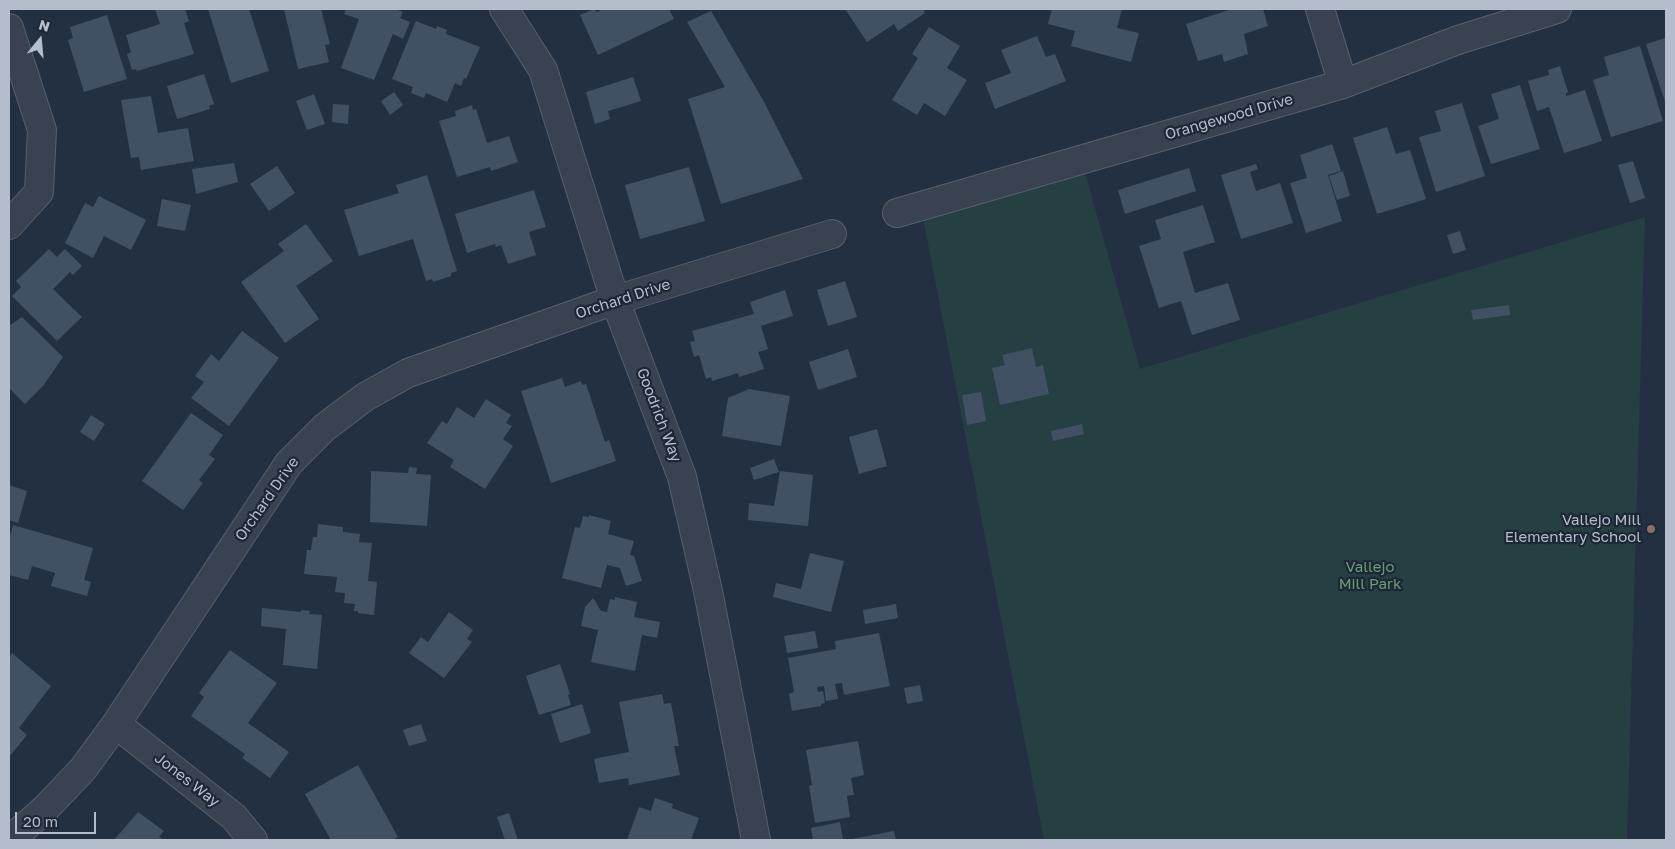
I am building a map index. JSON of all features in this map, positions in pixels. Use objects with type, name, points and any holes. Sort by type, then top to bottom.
[{"type":"street","name":"Goodrich Way","points":[[504,9],[543,70],[615,300],[682,477],[708,591],[756,840]]},
{"type":"street","points":[[1320,9],[1343,84]]},
{"type":"street","name":"Orangewood Drive","points":[[897,213],[1343,84],[1458,40],[1558,9]]},
{"type":"street","points":[[9,28],[42,130],[39,192],[9,225]]},
{"type":"street","name":"Orchard Drive","points":[[10,840],[45,809],[83,769],[116,724],[289,463],[325,426],[365,397],[408,373],[615,300],[832,234]]},
{"type":"street","name":"Jones Way","points":[[116,724],[234,817],[253,840]]},
{"type":"green space","name":"Vallejo Mill Park","points":[[1084,169],[1140,369],[1645,217],[1627,840],[1044,840],[922,213]]},
{"type":"building","points":[[155,9],[185,9],[189,21],[184,23],[194,54],[137,71],[136,69],[132,70],[127,54],[131,52],[126,35],[160,24]]},
{"type":"building","points":[[208,9],[249,9],[269,71],[231,83]]},
{"type":"building","points":[[284,9],[321,9],[330,44],[325,45],[329,62],[298,69]]},
{"type":"building","points":[[346,9],[395,9],[403,12],[400,18],[410,22],[403,39],[393,34],[374,80],[341,68],[359,19],[344,14]]},
{"type":"building","points":[[594,9],[597,12],[603,9],[669,9],[674,19],[598,55],[580,15]]},
{"type":"building","points":[[845,9],[923,9],[925,13],[898,31],[894,24],[867,42]]},
{"type":"building","points":[[1052,9],[1122,9],[1117,28],[1139,33],[1131,62],[1071,46],[1075,31],[1048,24]]},
{"type":"building","points":[[1232,9],[1263,9],[1268,26],[1244,34],[1248,54],[1224,62],[1222,54],[1198,61],[1186,24]]},
{"type":"building","points":[[711,11],[763,100],[803,179],[721,204],[688,99],[725,87],[687,22]]},
{"type":"building","points":[[107,15],[127,79],[84,92],[68,40],[73,38],[70,27]]},
{"type":"building","points":[[416,21],[436,29],[437,26],[447,30],[446,34],[480,47],[466,79],[464,78],[461,86],[455,83],[447,102],[426,93],[424,98],[411,93],[413,87],[392,79]]},
{"type":"building","points":[[929,27],[960,46],[947,68],[967,80],[945,116],[924,103],[917,115],[892,100],[918,58],[912,54]]},
{"type":"building","points":[[1037,36],[1046,57],[1055,54],[1066,81],[995,109],[985,83],[1011,73],[1001,50]]},
{"type":"building","points":[[1666,38],[1666,105],[1646,44]]},
{"type":"building","points":[[1640,46],[1663,121],[1611,137],[1593,80],[1609,75],[1604,57]]},
{"type":"building","points":[[1560,66],[1568,92],[1566,96],[1585,90],[1602,141],[1564,153],[1549,107],[1537,111],[1528,81],[1549,75],[1548,70]]},
{"type":"building","points":[[204,74],[214,104],[209,106],[210,109],[177,119],[167,86]]},
{"type":"building","points":[[633,77],[641,101],[608,111],[610,119],[595,124],[586,92]]},
{"type":"building","points":[[1520,85],[1540,149],[1491,164],[1478,126],[1499,119],[1491,94]]},
{"type":"building","points":[[394,92],[403,105],[390,115],[381,101]]},
{"type":"building","points":[[314,94],[325,124],[307,130],[296,101]]},
{"type":"building","points":[[151,96],[158,133],[188,128],[194,161],[141,170],[139,157],[131,158],[121,100]]},
{"type":"building","points":[[1462,103],[1485,176],[1436,192],[1419,137],[1441,131],[1435,111]]},
{"type":"building","points":[[333,104],[349,105],[348,124],[332,122]]},
{"type":"building","points":[[472,105],[473,110],[476,109],[487,143],[509,136],[518,162],[491,171],[490,167],[457,177],[439,121],[456,116],[455,111]]},
{"type":"building","points":[[1387,127],[1396,154],[1410,150],[1426,199],[1377,214],[1353,138]]},
{"type":"building","points":[[1332,144],[1341,171],[1328,175],[1342,221],[1306,233],[1290,183],[1307,178],[1300,155]]},
{"type":"building","points":[[1633,161],[1645,198],[1630,203],[1618,165]]},
{"type":"building","points":[[234,163],[238,182],[196,194],[192,169]]},
{"type":"building","points":[[1256,164],[1258,169],[1250,172],[1256,191],[1280,183],[1293,223],[1241,239],[1221,175]]},
{"type":"building","points":[[277,166],[295,193],[269,211],[250,184]]},
{"type":"building","points":[[689,167],[705,221],[640,239],[625,185]]},
{"type":"building","points":[[1189,168],[1196,191],[1125,214],[1118,190]]},
{"type":"building","points":[[1343,171],[1350,196],[1337,200],[1329,176]]},
{"type":"building","points":[[427,175],[457,271],[451,273],[451,276],[433,282],[432,279],[426,281],[413,239],[359,256],[344,210],[399,193],[396,185]]},
{"type":"building","points":[[534,190],[546,227],[529,232],[536,255],[508,264],[501,245],[496,247],[495,244],[467,253],[455,214]]},
{"type":"building","points":[[99,196],[146,220],[131,250],[104,236],[93,258],[65,243],[85,203],[93,207]]},
{"type":"building","points":[[162,199],[191,205],[185,231],[157,226]]},
{"type":"building","points":[[1203,205],[1215,242],[1183,252],[1195,293],[1228,283],[1240,320],[1192,335],[1181,301],[1159,308],[1139,246],[1161,239],[1155,220]]},
{"type":"building","points":[[306,224],[333,261],[296,286],[319,319],[285,343],[241,282],[284,251],[278,244]]},
{"type":"building","points":[[1460,231],[1466,250],[1453,254],[1447,235]]},
{"type":"building","points":[[49,249],[57,257],[65,249],[82,266],[73,275],[70,272],[53,289],[82,317],[57,341],[12,296],[21,287],[16,281]]},
{"type":"building","points":[[845,281],[857,317],[828,326],[817,290]]},
{"type":"building","points":[[785,290],[793,316],[761,326],[768,349],[758,352],[764,369],[739,377],[738,373],[712,381],[711,377],[706,379],[699,355],[694,357],[690,342],[695,341],[692,331],[754,314],[750,302]]},
{"type":"building","points":[[1509,305],[1510,315],[1473,320],[1471,310]]},
{"type":"building","points":[[22,317],[63,357],[43,386],[25,404],[9,388],[9,326]]},
{"type":"building","points":[[242,331],[279,358],[229,426],[191,398],[204,382],[195,376],[211,354],[219,361]]},
{"type":"building","points":[[1032,348],[1036,367],[1043,365],[1049,394],[1000,405],[992,368],[1005,365],[1002,355]]},
{"type":"building","points":[[848,349],[857,377],[818,390],[809,362]]},
{"type":"building","points":[[562,378],[565,387],[581,381],[582,385],[586,384],[605,442],[609,440],[616,461],[551,483],[521,391]]},
{"type":"building","points":[[749,389],[790,396],[781,446],[722,436],[728,398]]},
{"type":"building","points":[[981,392],[986,421],[967,425],[962,395]]},
{"type":"building","points":[[486,399],[511,415],[506,423],[512,426],[503,439],[513,446],[485,489],[450,467],[454,460],[427,443],[442,421],[447,424],[457,407],[474,418]]},
{"type":"building","points":[[191,413],[223,435],[209,455],[215,459],[199,480],[203,483],[183,510],[142,481]]},
{"type":"building","points":[[91,415],[105,424],[94,441],[80,432]]},
{"type":"building","points":[[1082,424],[1084,434],[1053,441],[1051,431]]},
{"type":"building","points":[[877,429],[887,466],[859,474],[849,437]]},
{"type":"building","points":[[774,459],[779,472],[754,480],[750,468]]},
{"type":"building","points":[[409,467],[417,468],[416,474],[431,475],[427,526],[370,522],[371,471],[408,473]]},
{"type":"building","points":[[780,471],[813,475],[808,526],[748,520],[749,503],[774,506]]},
{"type":"building","points":[[9,485],[27,491],[18,523],[9,520]]},
{"type":"building","points":[[589,515],[611,521],[608,534],[634,541],[630,555],[634,556],[642,581],[626,586],[620,568],[607,565],[601,588],[562,578],[575,527],[580,528],[583,516],[589,517]]},
{"type":"building","points":[[318,524],[343,527],[343,532],[360,534],[359,542],[372,543],[368,581],[377,582],[374,615],[358,613],[358,611],[354,611],[355,604],[344,603],[345,593],[335,592],[337,577],[304,574],[307,550],[311,550],[313,537],[317,537]]},
{"type":"building","points":[[13,525],[93,548],[84,580],[91,582],[87,596],[51,586],[55,573],[32,566],[28,580],[9,575],[9,540]]},
{"type":"building","points":[[810,553],[844,561],[831,612],[773,597],[776,583],[801,589]]},
{"type":"building","points":[[615,597],[637,602],[634,617],[660,622],[657,638],[642,635],[635,671],[591,662],[598,630],[581,626],[585,607],[593,598],[601,611],[607,612],[610,599],[615,600]]},
{"type":"building","points":[[896,604],[898,618],[865,624],[863,610]]},
{"type":"building","points":[[262,608],[301,612],[301,610],[310,611],[309,614],[322,615],[317,669],[283,665],[286,629],[261,626]]},
{"type":"building","points":[[449,612],[473,630],[467,639],[472,642],[444,678],[409,653],[421,637],[428,642]]},
{"type":"building","points":[[815,631],[818,648],[787,653],[784,636]]},
{"type":"building","points":[[879,633],[890,686],[844,695],[842,683],[835,684],[838,699],[826,701],[824,686],[817,687],[818,692],[823,691],[825,703],[821,704],[821,706],[792,711],[789,694],[794,692],[788,658],[836,649],[835,641]]},
{"type":"building","points":[[230,650],[277,683],[248,723],[289,752],[270,778],[242,758],[245,754],[191,716],[204,697],[199,693]]},
{"type":"building","points":[[12,653],[51,686],[19,728],[27,735],[9,757],[9,657]]},
{"type":"building","points":[[560,664],[570,694],[568,695],[571,705],[539,715],[526,676]]},
{"type":"building","points":[[920,685],[923,701],[907,704],[904,688]]},
{"type":"building","points":[[662,694],[664,704],[671,703],[679,746],[674,746],[680,775],[629,785],[628,778],[599,783],[594,759],[629,752],[619,702]]},
{"type":"building","points":[[582,704],[591,733],[560,743],[551,714]]},
{"type":"building","points":[[421,724],[427,741],[409,746],[403,730]]},
{"type":"building","points":[[858,741],[864,775],[851,778],[854,795],[847,796],[850,817],[815,823],[809,786],[812,785],[806,750]]},
{"type":"building","points":[[358,765],[398,837],[391,840],[331,840],[305,794]]},
{"type":"building","points":[[655,798],[673,804],[672,808],[699,818],[691,840],[627,840],[639,807],[651,811]]},
{"type":"building","points":[[138,812],[164,831],[159,837],[164,840],[114,840]]},
{"type":"building","points":[[509,813],[518,840],[505,840],[497,817]]},
{"type":"building","points":[[840,822],[843,840],[813,840],[811,828]]},
{"type":"building","points":[[894,831],[896,840],[852,840],[852,839]]},
{"type":"place","name":"Vallejo Mill Elementary School","points":[[1651,529]]}]
